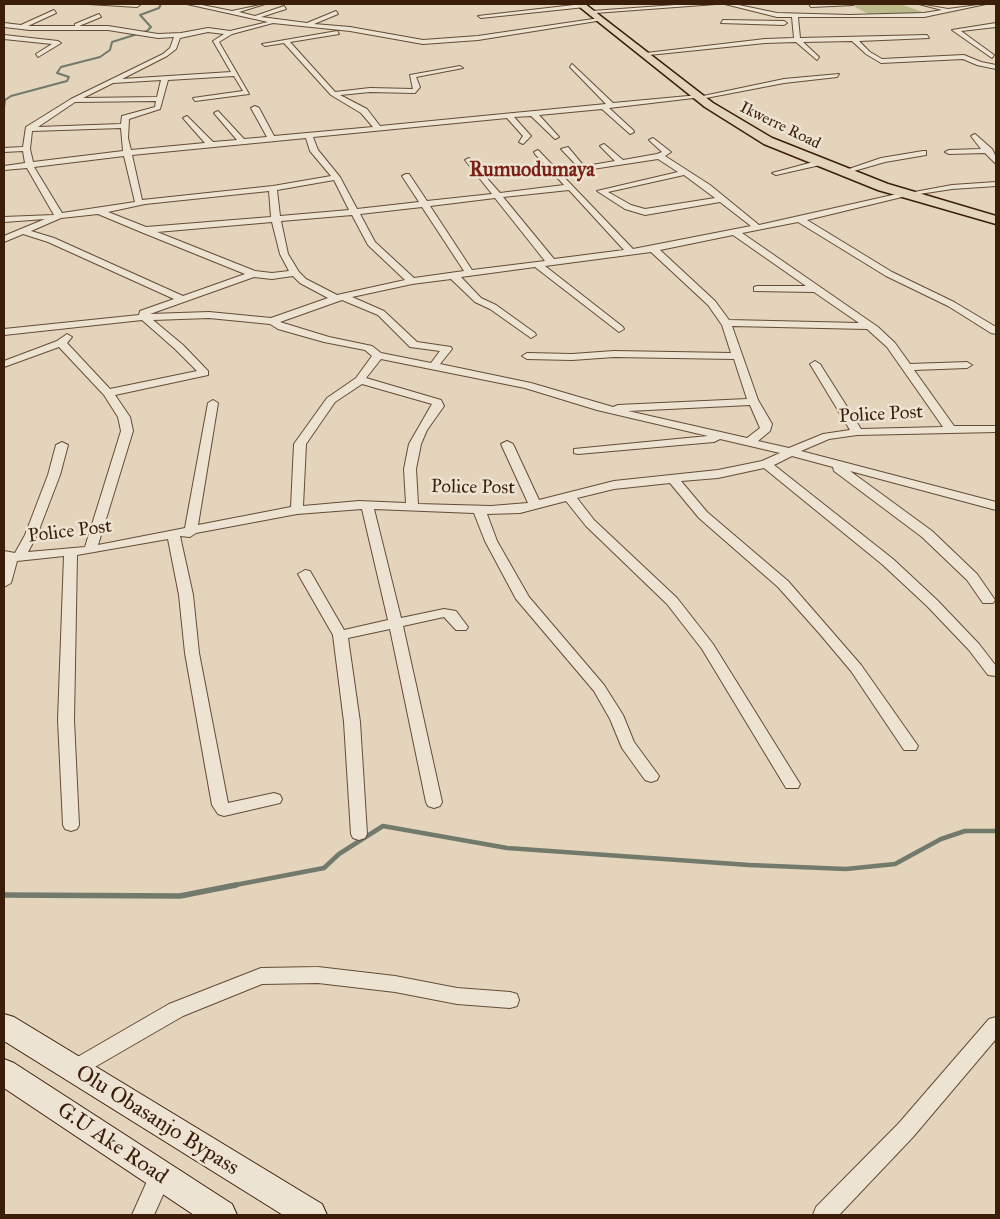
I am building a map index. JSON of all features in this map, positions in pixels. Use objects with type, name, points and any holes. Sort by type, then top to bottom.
[{"type":"main road","points":[[589,9],[649,53],[702,97],[772,138],[847,170],[908,193]]},
{"type":"main road","name":"Ikwerre Road","points":[[589,9],[742,127],[817,162],[908,193],[996,218]]},
{"type":"main road","name":"Olu Obasanjo Bypass","points":[[4,1026],[311,1215]]},
{"type":"main road","name":"G.U Ake Road","points":[[4,1072],[160,1177],[221,1215]]},
{"type":"street","points":[[92,4],[137,5]]},
{"type":"street","points":[[190,4],[278,22],[355,30],[422,42],[478,38],[589,9]]},
{"type":"street","points":[[231,13],[262,4]]},
{"type":"street","points":[[480,16],[713,4]]},
{"type":"street","points":[[728,4],[795,20]]},
{"type":"street","points":[[810,5],[849,4],[874,16]]},
{"type":"street","points":[[923,4],[951,11]]},
{"type":"street","points":[[724,22],[924,15],[983,4]]},
{"type":"street","points":[[252,17],[284,8]]},
{"type":"street","points":[[19,27],[54,12]]},
{"type":"street","points":[[310,23],[336,13]]},
{"type":"street","points":[[72,27],[99,16]]},
{"type":"street","points":[[849,17],[853,24]]},
{"type":"street","points":[[321,19],[328,21]]},
{"type":"street","points":[[795,20],[797,40],[817,58]]},
{"type":"street","points":[[195,99],[247,93],[216,41],[230,34],[278,22]]},
{"type":"street","points":[[4,25],[35,28],[108,28],[145,34],[181,35],[208,30],[230,34]]},
{"type":"street","points":[[856,32],[868,53],[881,61],[992,56],[955,30],[996,26]]},
{"type":"street","points":[[4,42],[35,28]]},
{"type":"street","points":[[288,44],[355,30]]},
{"type":"street","points":[[649,53],[797,40],[928,37],[919,30]]},
{"type":"street","points":[[56,217],[30,166],[26,149],[29,129],[73,100],[165,55],[173,48],[177,37],[181,35]]},
{"type":"street","points":[[4,37],[58,42],[38,55]]},
{"type":"street","points":[[266,44],[321,44]]},
{"type":"street","points":[[288,44],[333,94],[364,111],[379,129]]},
{"type":"street","points":[[981,48],[996,47]]},
{"type":"street","points":[[964,57],[974,63],[996,68]]},
{"type":"street","points":[[572,66],[630,132]]},
{"type":"street","points":[[333,94],[370,90],[415,91],[417,87],[412,76],[460,68]]},
{"type":"street","points":[[158,70],[168,70]]},
{"type":"street","points":[[129,72],[148,71]]},
{"type":"street","points":[[108,82],[165,80],[235,74]]},
{"type":"street","points":[[4,168],[128,153],[509,116],[532,112],[702,97],[750,86],[837,74]]},
{"type":"street","points":[[139,203],[124,126],[127,116],[158,108],[165,80]]},
{"type":"street","points":[[73,100],[160,99]]},
{"type":"street","points":[[255,108],[272,140]]},
{"type":"street","points":[[532,112],[555,137]]},
{"type":"street","points":[[218,113],[242,142]]},
{"type":"street","points":[[509,116],[527,136],[523,142]]},
{"type":"street","points":[[187,118],[211,145]]},
{"type":"street","points":[[29,129],[124,126]]},
{"type":"street","points":[[309,136],[320,160],[336,177],[371,243],[412,281]]},
{"type":"street","points":[[975,136],[990,151],[996,162]]},
{"type":"street","points":[[565,149],[582,168],[622,163],[659,156],[667,152],[653,140]]},
{"type":"street","points":[[604,146],[622,163]]},
{"type":"street","points":[[4,150],[26,149]]},
{"type":"street","points":[[949,152],[990,151]]},
{"type":"street","points":[[538,152],[631,252]]},
{"type":"street","points":[[847,170],[884,160],[923,153]]},
{"type":"street","points":[[659,156],[722,198],[758,228]]},
{"type":"street","points":[[469,160],[552,263]]},
{"type":"street","points":[[776,173],[817,162]]},
{"type":"street","points":[[684,173],[601,191],[628,207],[645,212],[722,198]]},
{"type":"street","points":[[406,176],[470,274]]},
{"type":"street","points":[[4,219],[56,217],[139,203],[273,188],[336,177]]},
{"type":"street","points":[[4,332],[144,317],[209,315],[272,321],[340,298],[412,281],[538,266],[653,249],[800,219],[908,193],[952,186],[996,184]]},
{"type":"street","points":[[144,230],[276,220],[570,187]]},
{"type":"street","points":[[273,188],[276,220],[284,254],[295,273],[303,281],[340,298],[381,313],[414,345],[447,349],[433,366]]},
{"type":"street","points":[[99,211],[253,274],[272,276],[295,273]]},
{"type":"street","points":[[4,239],[56,217]]},
{"type":"street","points":[[800,219],[889,274],[951,304],[995,331]]},
{"type":"street","points":[[4,232],[19,232],[51,240],[182,299]]},
{"type":"street","points":[[736,233],[818,289],[869,326],[891,345],[951,430]]},
{"type":"street","points":[[653,249],[712,303],[726,323],[754,402],[766,429],[748,443]]},
{"type":"street","points":[[538,266],[619,329]]},
{"type":"street","points":[[119,321],[253,274]]},
{"type":"street","points":[[454,276],[478,300],[493,307],[531,335]]},
{"type":"street","points":[[757,289],[818,289]]},
{"type":"street","points":[[108,393],[204,373],[144,317]]},
{"type":"street","points":[[272,321],[282,327],[328,340],[368,348],[378,355],[527,385],[601,408],[791,452],[996,506]]},
{"type":"street","points":[[726,323],[869,326]]},
{"type":"street","points":[[4,364],[61,343],[69,335],[73,326]]},
{"type":"street","points":[[61,343],[108,393],[124,417],[127,431],[90,550]]},
{"type":"street","points":[[527,356],[572,357],[614,354],[737,356]]},
{"type":"street","points":[[297,510],[300,444],[331,400],[360,380],[378,355]]},
{"type":"street","points":[[815,364],[857,432]]},
{"type":"street","points":[[906,367],[967,365]]},
{"type":"street","points":[[360,380],[437,402],[438,406],[421,430],[415,444],[410,469],[412,506]]},
{"type":"street","points":[[601,408],[754,402]]},
{"type":"street","points":[[190,533],[213,403]]},
{"type":"street","name":"Police Post","points":[[11,556],[90,550],[190,533],[297,510],[367,505],[479,510],[520,509],[614,485],[673,479],[766,464],[808,443],[827,436],[857,432],[951,430],[994,433]]},
{"type":"street","points":[[578,451],[727,438]]},
{"type":"street","points":[[4,583],[11,556],[34,526],[54,476],[62,444]]},
{"type":"street","points":[[507,444],[535,506]]},
{"type":"street","points":[[766,464],[888,562],[938,609],[993,672]]},
{"type":"street","points":[[834,464],[927,534],[972,578],[988,600]]},
{"type":"street","points":[[673,479],[703,515],[783,584],[824,630],[856,668],[910,746]]},
{"type":"street","points":[[569,496],[590,523],[672,601],[702,639],[756,723],[792,784]]},
{"type":"street","points":[[367,505],[434,802]]},
{"type":"street","points":[[479,510],[491,541],[523,599],[599,688],[618,719],[627,744],[651,776]]},
{"type":"street","points":[[174,536],[186,595],[192,652],[220,805],[224,810],[274,799]]},
{"type":"street","points":[[71,552],[66,720],[71,825]]},
{"type":"street","points":[[305,574],[340,635],[352,722],[359,834]]},
{"type":"street","points":[[340,635],[444,613],[451,614],[461,627]]},
{"type":"street","points":[[74,1069],[176,1010],[261,976],[318,976],[395,984],[456,996],[510,1000]]},
{"type":"street","points":[[824,1215],[906,1130],[996,1025]]},
{"type":"street","points":[[143,1215],[160,1177]]},
{"type":"shaded area","points":[[850,4],[900,4],[926,13],[870,15]]},
{"type":"waterway","points":[[4,108],[5,100],[11,96],[67,81],[69,77],[57,73],[61,67],[100,57],[110,50],[112,42],[147,31],[151,27],[140,15],[159,8],[161,4]]},
{"type":"waterway","points":[[230,886],[324,868],[339,854],[383,826],[507,848],[749,865],[846,869],[895,864],[941,839],[965,831],[996,831]]},
{"type":"waterway","points":[[4,895],[180,896],[236,885]]},
{"type":"district","name":"Rumuodumaya","points":[[532,171]]}]
